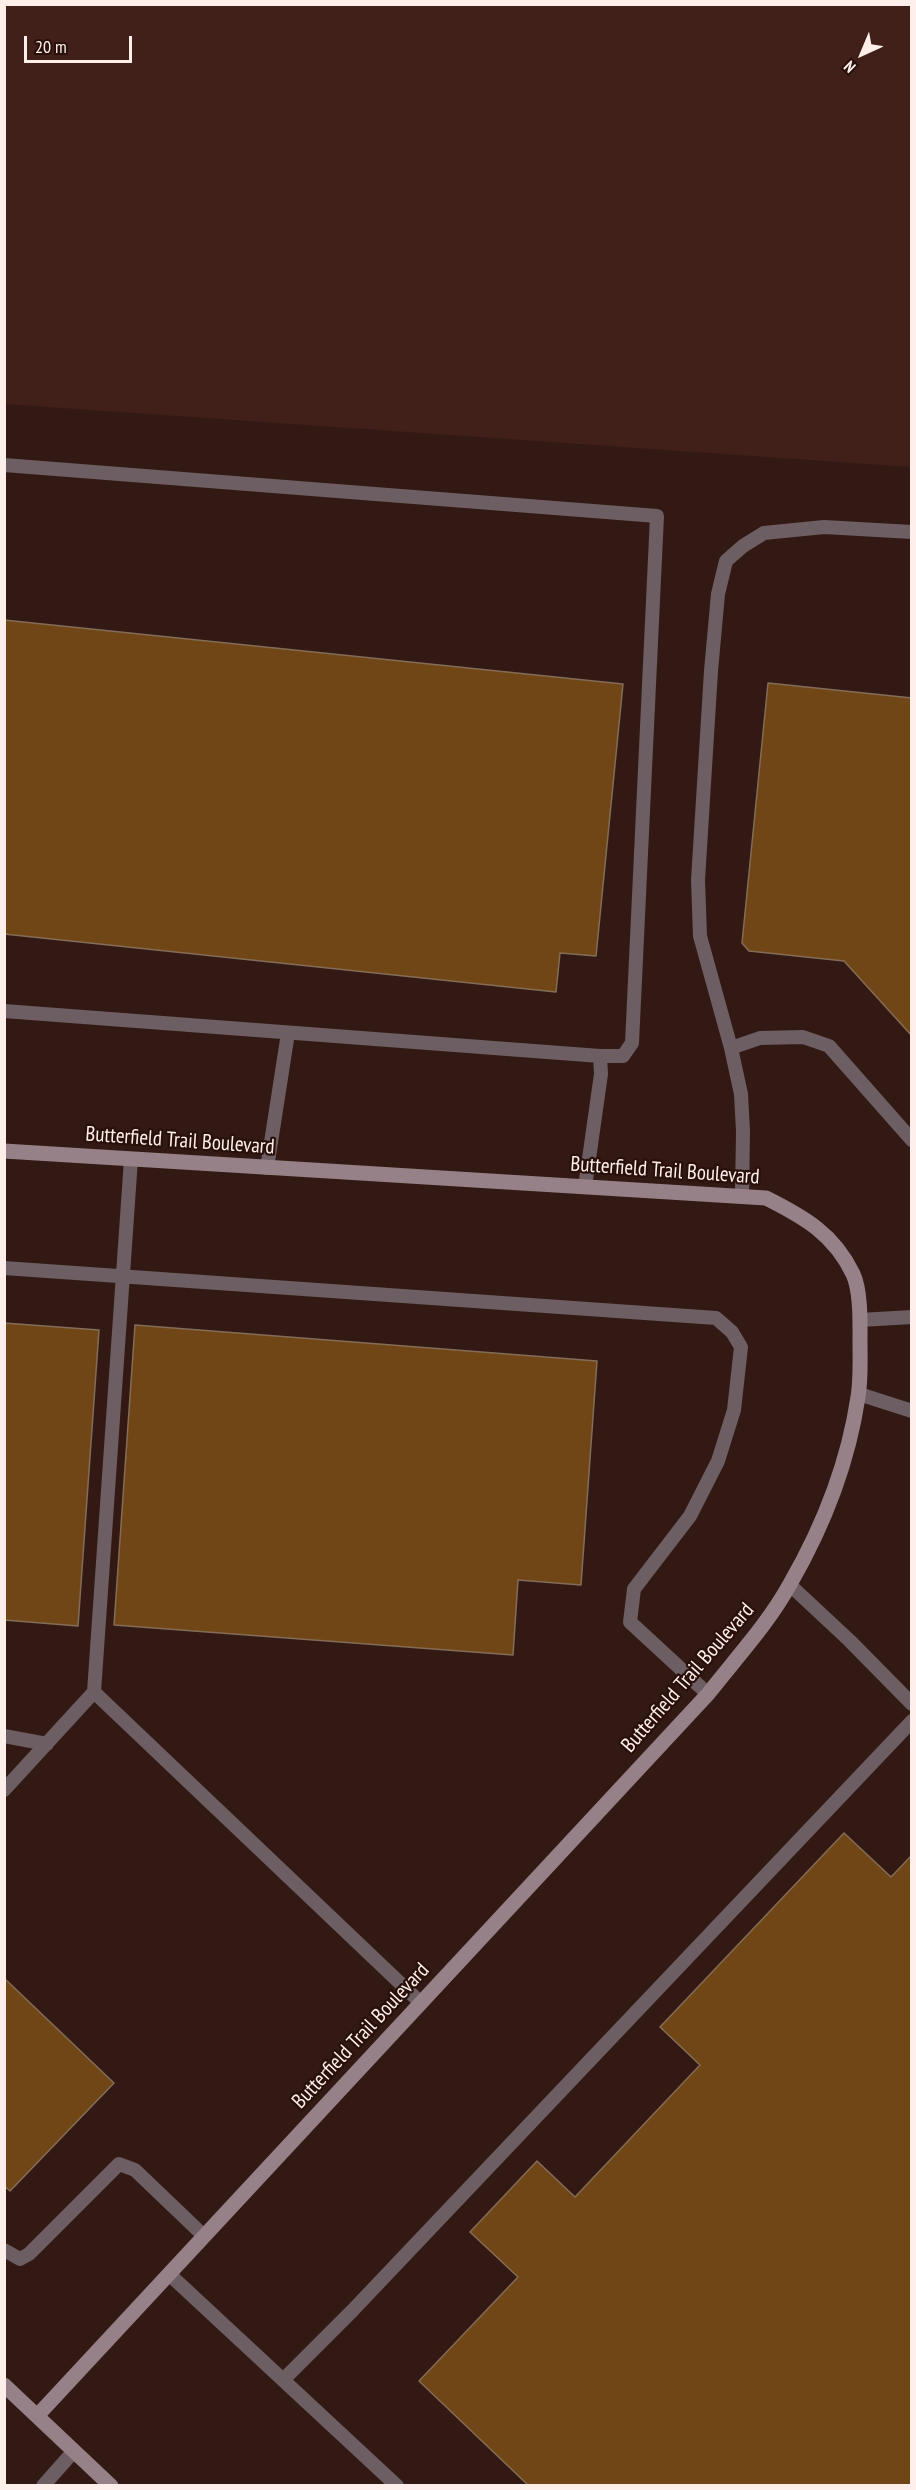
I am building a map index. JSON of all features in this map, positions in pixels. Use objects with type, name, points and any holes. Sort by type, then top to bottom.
[{"type":"street","name":"Butterfield Trail Boulevard","points":[[4,1151],[766,1198],[818,1226],[839,1250],[855,1276],[861,1320],[859,1395],[845,1463],[825,1516],[790,1585],[767,1620],[708,1694],[37,2416]]},
{"type":"street","points":[[4,2385],[111,2486]]},
{"type":"lane","points":[[4,465],[657,516],[632,1043],[623,1056],[4,1011]]},
{"type":"lane","points":[[742,1196],[741,1094],[731,1048],[700,936],[698,880],[711,671],[718,594],[726,561],[764,532],[824,527],[912,532]]},
{"type":"lane","points":[[267,1168],[288,1033]]},
{"type":"lane","points":[[731,1048],[760,1038],[803,1037],[829,1046],[912,1140]]},
{"type":"lane","points":[[585,1187],[601,1074],[600,1056]]},
{"type":"lane","points":[[4,1790],[94,1692],[131,1159]]},
{"type":"lane","points":[[4,1268],[716,1318],[732,1332],[741,1347],[734,1410],[718,1461],[690,1516],[634,1589],[630,1622],[708,1694]]},
{"type":"lane","points":[[861,1320],[912,1317]]},
{"type":"lane","points":[[859,1395],[912,1411]]},
{"type":"lane","points":[[790,1585],[850,1641],[912,1704]]},
{"type":"lane","points":[[94,1692],[421,2003]]},
{"type":"lane","points":[[284,2380],[912,1721]]},
{"type":"lane","points":[[4,1736],[47,1744]]},
{"type":"lane","points":[[4,2250],[20,2259],[29,2254],[119,2164],[135,2170],[204,2236]]},
{"type":"lane","points":[[169,2274],[397,2486]]},
{"type":"lane","points":[[43,2486],[74,2451]]},
{"type":"shaded area","points":[[4,5],[911,5],[911,467],[5,404]]},
{"type":"building","points":[[4,620],[623,684],[596,956],[560,953],[556,992],[4,934]]},
{"type":"building","points":[[768,683],[912,698],[912,1036],[844,961],[749,951],[742,943]]},
{"type":"building","points":[[4,1323],[99,1330],[78,1626],[4,1620]]},
{"type":"building","points":[[135,1325],[597,1361],[581,1585],[518,1580],[513,1655],[114,1625]]},
{"type":"building","points":[[844,1833],[891,1877],[912,1855],[912,2486],[529,2486],[419,2381],[518,2277],[470,2232],[537,2161],[575,2197],[700,2065],[660,2027]]},
{"type":"building","points":[[4,1978],[114,2083],[10,2191],[4,2186]]}]
